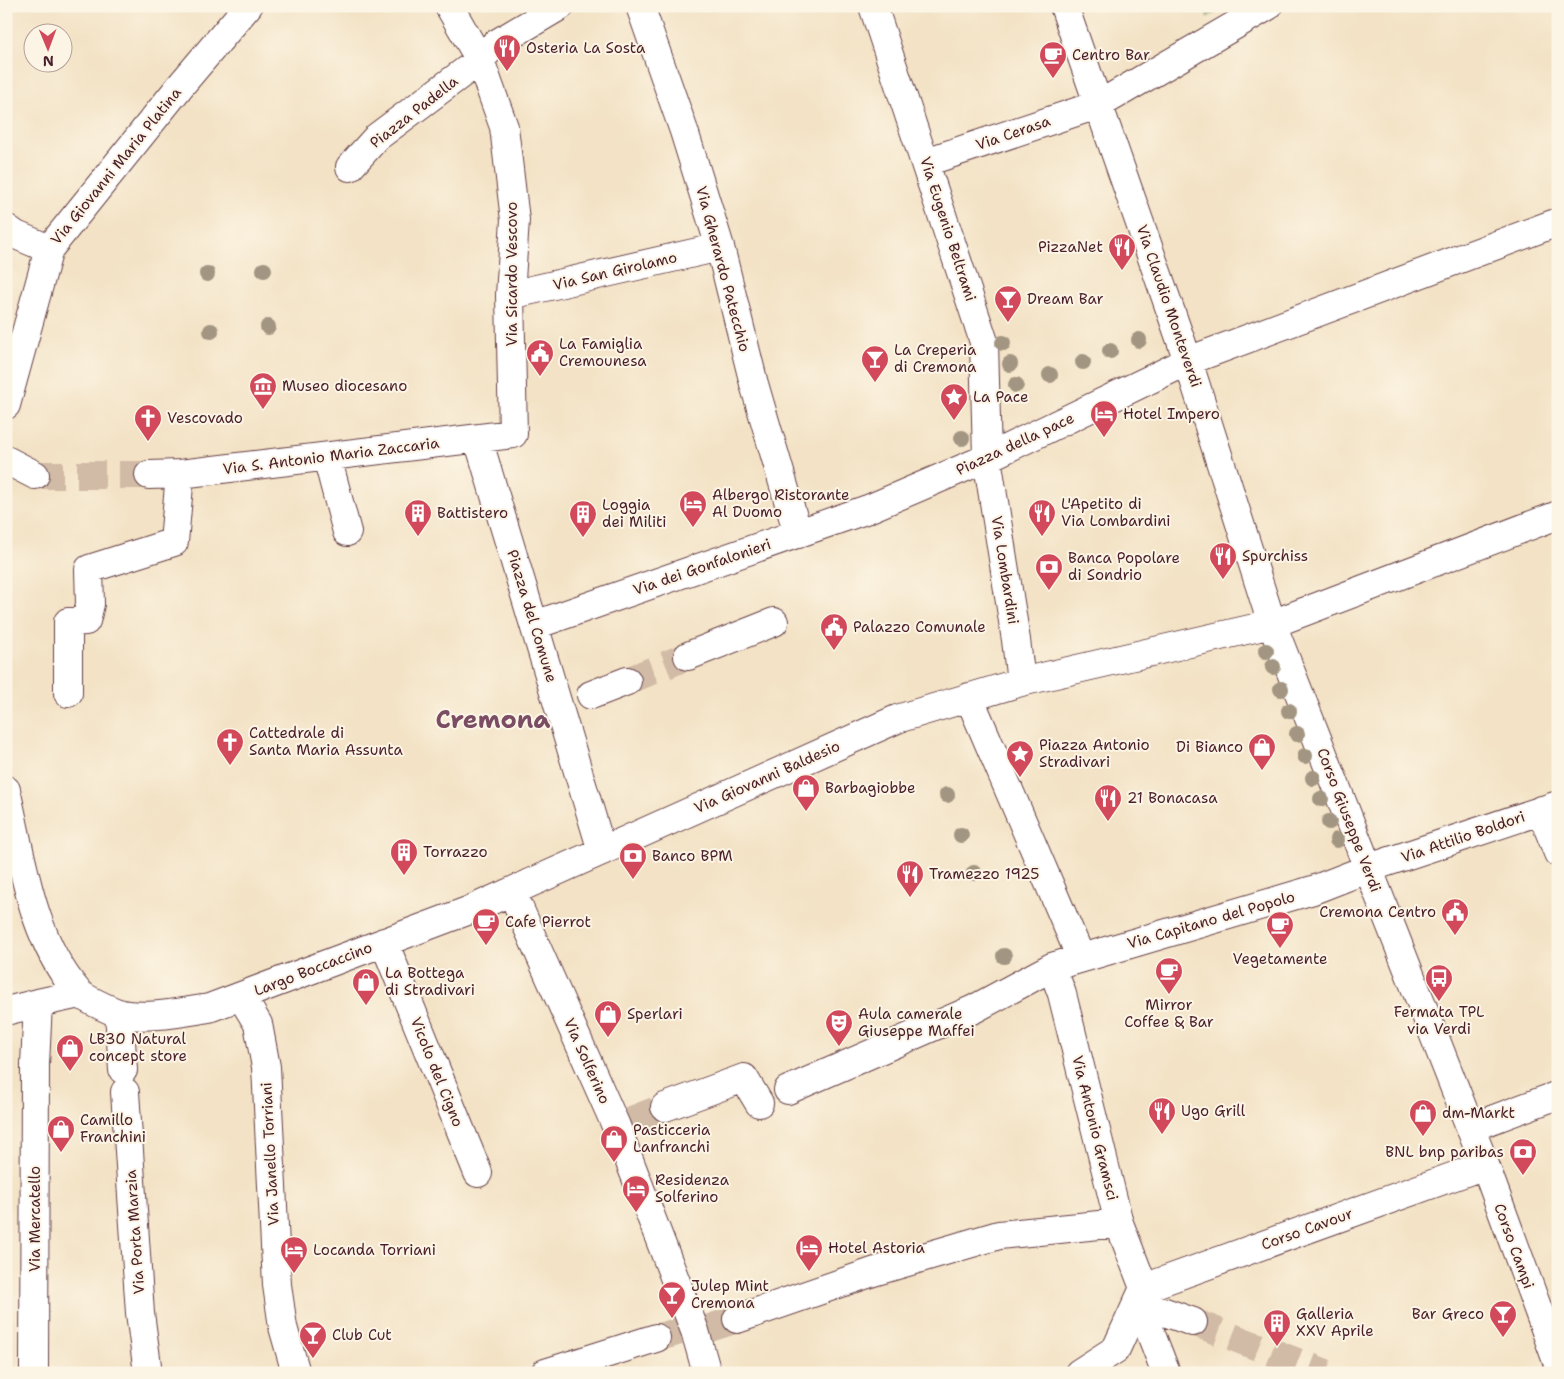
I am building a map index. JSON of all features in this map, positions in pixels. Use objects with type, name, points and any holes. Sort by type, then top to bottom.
[{"type":"street","name":"Via Giovanni Maria Platina","points":[[6,405],[49,249],[181,85],[248,6]]},
{"type":"street","name":"Via Sicardo Vescovo","points":[[449,6],[480,60],[504,127],[515,220],[510,295],[513,434]]},
{"type":"street","name":"Piazza Padella","points":[[350,167],[377,137],[480,60],[494,45],[560,6]]},
{"type":"street","name":"Via Gherardo Patecchio","points":[[640,6],[684,131],[720,247],[754,384],[798,534]]},
{"type":"street","name":"Via Eugenio Beltrami","points":[[874,6],[984,342],[987,458]]},
{"type":"street","name":"Via Claudio Monteverdi","points":[[1064,6],[1100,104],[1188,361],[1272,624]]},
{"type":"street","name":"Via Cerasa","points":[[926,162],[1100,104],[1268,6]]},
{"type":"street","name":"Piazza della pace","points":[[868,509],[987,458],[1188,361],[1558,222]]},
{"type":"street","points":[[6,228],[16,235],[49,249]]},
{"type":"street","name":"Via San Girolamo","points":[[510,295],[720,247]]},
{"type":"street","name":"Via S. Antonio Maria Zaccaria","points":[[149,475],[180,474],[513,434]]},
{"type":"street","name":"Piazza del Comune","points":[[478,439],[602,851]]},
{"type":"street","points":[[327,457],[348,532]]},
{"type":"street","name":"Via Lombardini","points":[[987,458],[1021,682]]},
{"type":"street","points":[[6,460],[35,475]]},
{"type":"street","points":[[68,693],[68,622],[86,621],[90,604],[90,569],[174,542],[180,474]]},
{"type":"street","name":"Via dei Gonfalonieri","points":[[535,625],[868,509]]},
{"type":"street","points":[[1080,958],[969,698],[1021,682],[1272,624],[1558,516]]},
{"type":"street","points":[[688,656],[774,622]]},
{"type":"street","name":"Corso Giuseppe Verdi","points":[[1272,624],[1470,1128]]},
{"type":"street","points":[[591,695],[627,680]]},
{"type":"street","name":"Via Giovanni Baldesio","points":[[602,851],[897,719],[969,698]]},
{"type":"street","points":[[6,790],[37,919],[53,954],[79,994],[20,1008]]},
{"type":"street","points":[[1549,807],[1558,853]]},
{"type":"street","name":"Via Attilio Boldori","points":[[1368,869],[1549,807]]},
{"type":"street","points":[[512,892],[602,851]]},
{"type":"street","name":"Via Capitano del Popolo","points":[[788,1090],[974,1009],[1052,967],[1313,890],[1368,869]]},
{"type":"street","name":"Largo Boccaccino","points":[[79,994],[119,1013],[164,1016],[209,1008],[470,910],[512,892]]},
{"type":"street","name":"Via Solferino","points":[[512,892],[622,1124],[695,1329],[707,1373]]},
{"type":"street","name":"Largo Boccaccino","points":[[384,942],[396,971]]},
{"type":"street","name":"Via Antonio Gramsci","points":[[1052,967],[1062,994],[1119,1223],[1166,1373]]},
{"type":"street","name":"Vicolo del Cigno","points":[[396,971],[478,1173]]},
{"type":"street","name":"Largo Boccaccino","points":[[241,996],[258,1024]]},
{"type":"street","name":"Via Mercatello","points":[[20,1008],[35,1065],[34,1373]]},
{"type":"street","name":"Via Porta Marzia","points":[[119,1013],[140,1312],[148,1373]]},
{"type":"street","name":"Via Janello Torriani","points":[[258,1024],[266,1067],[277,1285],[283,1327],[296,1373]]},
{"type":"street","points":[[665,1107],[744,1078],[759,1104]]},
{"type":"street","points":[[1470,1128],[1558,1095]]},
{"type":"street","name":"Corso Campi","points":[[1470,1128],[1558,1364]]},
{"type":"street","name":"Corso Cavour","points":[[1141,1296],[1485,1165]]},
{"type":"street","points":[[737,1319],[874,1272],[999,1234],[1119,1223]]},
{"type":"street","points":[[1079,1373],[1116,1349],[1141,1296],[1193,1322]]},
{"type":"street","points":[[545,1373],[656,1338]]},
{"type":"green space","points":[[1208,6],[1227,6],[1207,17]]},
{"type":"tunnel","points":[[35,475],[149,475]]},
{"type":"tunnel","points":[[627,681],[688,656]]},
{"type":"tunnel","points":[[629,1121],[665,1107]]},
{"type":"tunnel","points":[[707,1329],[737,1319]]},
{"type":"tunnel","points":[[1193,1322],[1326,1373]]},
{"type":"tunnel","points":[[656,1338],[684,1330]]},
{"type":"place","name":"Osteria La Sosta","points":[[507,72]]},
{"type":"place","name":"Centro Bar","points":[[1053,79]]},
{"type":"place","name":"PizzaNet","points":[[1122,271]]},
{"type":"place","name":"Dream Bar","points":[[1008,323]]},
{"type":"place","name":"La Famiglia Cremounesa","points":[[540,377]]},
{"type":"place","name":"La Creperia di Cremona","points":[[875,383]]},
{"type":"place","name":"Museo diocesano","points":[[263,410]]},
{"type":"place","name":"La Pace","points":[[954,421]]},
{"type":"place","name":"Hotel Impero","points":[[1104,438]]},
{"type":"place","name":"Vescovado","points":[[148,442]]},
{"type":"place","name":"Albergo Ristorante Al Duomo","points":[[693,528]]},
{"type":"place","name":"Battistero","points":[[418,537]]},
{"type":"place","name":"L'Apetito di Via Lombardini","points":[[1042,537]]},
{"type":"place","name":"Loggia dei Militi","points":[[583,538]]},
{"type":"place","name":"Spurchiss","points":[[1223,580]]},
{"type":"place","name":"Banca Popolare di Sondrio","points":[[1049,591]]},
{"type":"place","name":"Palazzo Comunale","points":[[834,651]]},
{"type":"place","name":"Cattedrale di Santa Maria Assunta","points":[[230,766]]},
{"type":"place","name":"Di Bianco","points":[[1262,771]]},
{"type":"place","name":"Piazza Antonio Stradivari","points":[[1020,778]]},
{"type":"place","name":"Barbagiobbe","points":[[806,812]]},
{"type":"place","name":"21 Bonacasa","points":[[1108,822]]},
{"type":"place","name":"Torrazzo","points":[[404,876]]},
{"type":"place","name":"Banco BPM","points":[[633,880]]},
{"type":"place","name":"Tramezzo 1925","points":[[910,898]]},
{"type":"place","name":"Cremona Centro","points":[[1455,936]]},
{"type":"place","name":"Cafe Pierrot","points":[[486,946]]},
{"type":"place","name":"Vegetamente","points":[[1280,949]]},
{"type":"place","name":"Mirror Coffee & Bar","points":[[1169,995]]},
{"type":"place","name":"Fermata TPL via Verdi","points":[[1439,1002]]},
{"type":"place","name":"La Bottega di Stradivari","points":[[366,1006]]},
{"type":"place","name":"Sperlari","points":[[608,1038]]},
{"type":"place","name":"Aula camerale Giuseppe Maffei","points":[[839,1047]]},
{"type":"place","name":"LB30 Natural concept store","points":[[70,1072]]},
{"type":"place","name":"Ugo Grill","points":[[1162,1135]]},
{"type":"place","name":"dm-Markt","points":[[1423,1137]]},
{"type":"place","name":"Camillo Franchini","points":[[61,1153]]},
{"type":"place","name":"Pasticceria Lanfranchi","points":[[614,1163]]},
{"type":"place","name":"BNL bnp paribas","points":[[1523,1176]]},
{"type":"place","name":"Residenza Solferino","points":[[636,1213]]},
{"type":"place","name":"Hotel Astoria","points":[[809,1272]]},
{"type":"place","name":"Locanda Torriani","points":[[294,1274]]},
{"type":"place","name":"Julep Mint Cremona","points":[[672,1319]]},
{"type":"place","name":"Bar Greco","points":[[1503,1338]]},
{"type":"place","name":"Galleria XXV Aprile","points":[[1277,1347]]},
{"type":"place","name":"Club Cut","points":[[313,1359]]},
{"type":"district","name":"Cremona","points":[[493,719]]}]
